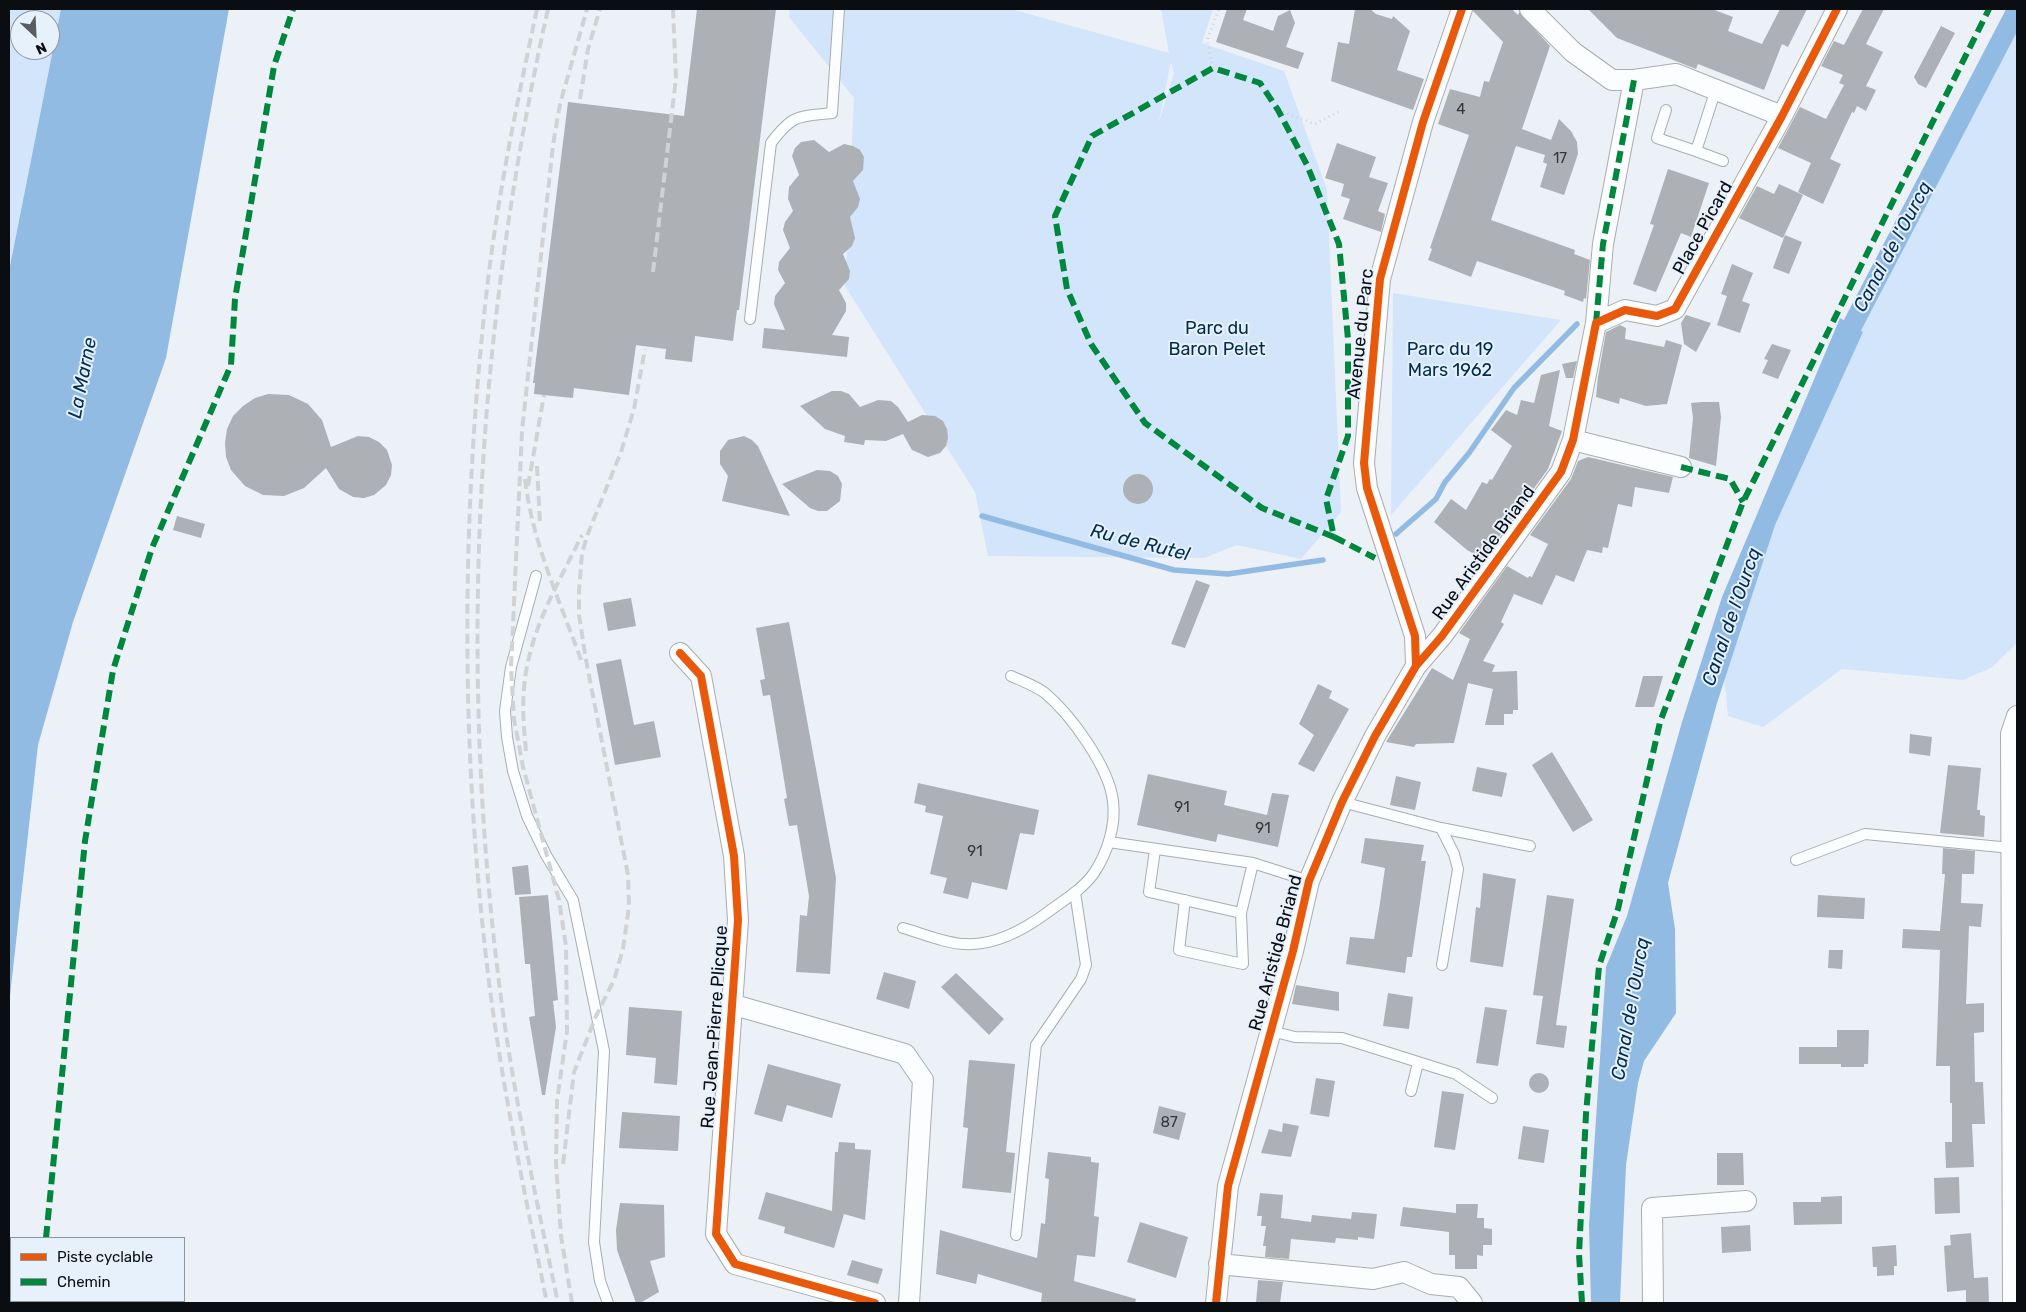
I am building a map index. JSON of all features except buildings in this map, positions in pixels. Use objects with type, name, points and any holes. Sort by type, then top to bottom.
[{"type":"street","points":[[1530,9],[1573,52],[1612,80],[1641,79],[1676,74],[1782,116]]},
{"type":"street","name":"Place Picard","points":[[1596,323],[1625,310],[1657,316],[1675,309],[1782,116],[1837,9]]},
{"type":"street","name":"Avenue du Parc","points":[[1416,666],[1415,636],[1394,579],[1366,488],[1364,463],[1380,280],[1455,11]]},
{"type":"street","name":"Rue Aristide Briand","points":[[1216,1303],[1218,1264],[1228,1186],[1271,1031],[1309,881],[1342,802],[1375,736],[1416,666],[1442,636],[1544,498],[1561,472],[1574,440],[1596,323],[1603,244],[1641,79]]},
{"type":"street","points":[[1574,440],[1681,467]]},
{"type":"street","name":"Rue Jean-Pierre Plicque","points":[[680,653],[701,676],[734,856],[738,920],[716,1234],[735,1264],[875,1303]]},
{"type":"street","points":[[2013,1303],[2011,734],[2017,716]]},
{"type":"street","name":"Rue Jean-Pierre Plicque","points":[[731,1004],[905,1054],[923,1080],[909,1303]]},
{"type":"street","points":[[1653,1303],[1652,1208],[1746,1201]]},
{"type":"street","points":[[1218,1264],[1373,1279],[1404,1272],[1430,1284],[1458,1287],[1472,1303]]},
{"type":"lane","points":[[750,320],[771,143],[786,123],[803,116],[832,113],[839,9]]},
{"type":"lane","points":[[1696,151],[1716,89]]},
{"type":"lane","points":[[1666,110],[1657,138],[1723,161]]},
{"type":"lane","points":[[536,576],[511,667],[505,711],[507,737],[513,771],[527,816],[546,856],[573,900],[604,1051],[594,1242],[600,1281],[608,1303]]},
{"type":"lane","points":[[902,928],[964,944],[993,941],[1029,926],[1075,892],[1094,873],[1109,842],[1114,822],[1113,799],[1098,760],[1076,725],[1044,693],[1012,676]]},
{"type":"lane","points":[[1342,802],[1441,828],[1530,846]]},
{"type":"lane","points":[[1441,828],[1454,854],[1458,869],[1442,965]]},
{"type":"lane","points":[[1796,860],[1865,834],[2011,848]]},
{"type":"lane","points":[[1109,842],[1253,863],[1309,881]]},
{"type":"lane","points":[[1155,850],[1149,892],[1241,912]]},
{"type":"lane","points":[[1185,900],[1179,950],[1244,964],[1241,912],[1253,863]]},
{"type":"lane","points":[[1016,1235],[1036,1045],[1081,979],[1086,965],[1075,892]]},
{"type":"lane","points":[[1271,1031],[1295,1038],[1342,1038],[1456,1074],[1492,1098]]},
{"type":"lane","points":[[1411,1092],[1418,1063]]},
{"type":"path","points":[[1213,68],[1207,40],[1219,9]]},
{"type":"path","points":[[1278,110],[1315,124],[1342,110]]},
{"type":"green space","points":[[9,9],[61,9],[60,14],[60,10],[10,10],[10,60],[51,60],[9,271]]},
{"type":"green space","name":"Parc du Baron Pelet","points":[[790,9],[1011,9],[1169,53],[1161,9],[1213,9],[1202,43],[1284,71],[1327,190],[1341,512],[1301,559],[1237,545],[1204,558],[988,556],[975,492],[845,286],[854,98],[789,17]],"holes":[[[1171,62],[1174,73],[1159,122]]]},
{"type":"green space","points":[[2015,9],[2017,9],[2017,643],[1991,668],[1963,680],[1842,669],[1763,727],[1728,716],[1722,654],[1820,407],[1975,71]]},
{"type":"green space","name":"Parc du 19 Mars 1962","points":[[1393,293],[1561,320],[1391,515]]},
{"type":"water","name":"La Marne","points":[[61,9],[229,9],[166,358],[73,622],[38,745],[9,1005],[9,271],[51,60],[60,60]]},
{"type":"water","points":[[1840,318],[1863,332],[1775,525],[1717,703],[1668,883],[1675,929],[1676,1013],[1644,1061],[1638,1083],[1626,1165],[1620,1303],[1591,1303],[1589,1225],[1606,967],[1627,916],[1682,722],[1722,597]]},
{"type":"waterway","name":"Canal de l'Ourcq","points":[[1840,349],[2017,10]]},
{"type":"waterway","name":"Ru de Rutel","points":[[1396,534],[1436,499],[1445,482],[1469,453],[1514,388],[1577,324]]},
{"type":"waterway","name":"Ru de Rutel","points":[[982,516],[1174,570],[1228,574],[1323,560]]},
{"type":"railway","points":[[537,9],[503,178],[488,280],[479,363],[473,447],[467,614],[471,781],[477,865],[490,993],[520,1170],[547,1303]]},
{"type":"railway","points":[[548,9],[523,134],[503,259],[489,384],[481,509],[478,635],[480,761],[489,887],[503,1013],[521,1123],[558,1303]]},
{"type":"railway","points":[[572,1303],[561,1236],[556,1163],[557,1101],[567,1031],[566,946],[559,900],[523,767],[514,719],[511,667],[522,431],[553,145],[560,104],[587,9]]},
{"type":"railway","points":[[580,99],[588,49],[600,9]]},
{"type":"railway","points":[[653,272],[676,78],[673,9]]},
{"type":"railway","points":[[563,1164],[574,1072],[596,1016],[614,980],[623,949],[629,906],[628,875],[579,615],[582,554],[587,536],[621,452],[634,409],[645,349]]},
{"type":"railway","points":[[528,486],[544,395]]},
{"type":"railway","points":[[537,466],[540,523]]},
{"type":"railway","points":[[525,479],[540,548],[581,660]]},
{"type":"railway","points":[[526,751],[523,718],[524,695],[526,673],[532,646],[551,597],[582,535]]},
{"type":"marked path","points":[[46,1237],[85,841],[113,670],[152,548],[231,365],[235,299],[274,66],[293,9]]},
{"type":"marked path","points":[[1582,1303],[1579,1254],[1586,1114],[1599,966],[1618,909],[1660,722],[1743,502],[1989,9]]},
{"type":"marked path","points":[[1334,537],[1262,508],[1145,423],[1091,344],[1067,289],[1055,216],[1092,136],[1213,68],[1260,83],[1278,110],[1307,165],[1339,244],[1348,339],[1348,436],[1326,499],[1334,537],[1375,558]]},
{"type":"marked path","points":[[1596,323],[1603,244],[1634,80]]},
{"type":"marked path","points":[[1681,467],[1730,479],[1743,502]]},
{"type":"cycle path","points":[[1416,666],[1415,636],[1367,488],[1364,463],[1380,279],[1423,122],[1462,9]]},
{"type":"cycle path","points":[[1216,1303],[1228,1186],[1293,951],[1309,881],[1342,802],[1375,736],[1416,666],[1442,636],[1561,472],[1573,440],[1596,323],[1625,310],[1657,316],[1675,309],[1782,116],[1837,9]]},
{"type":"cycle path","points":[[680,653],[701,676],[734,856],[738,920],[716,1234],[735,1264],[875,1303]]}]
